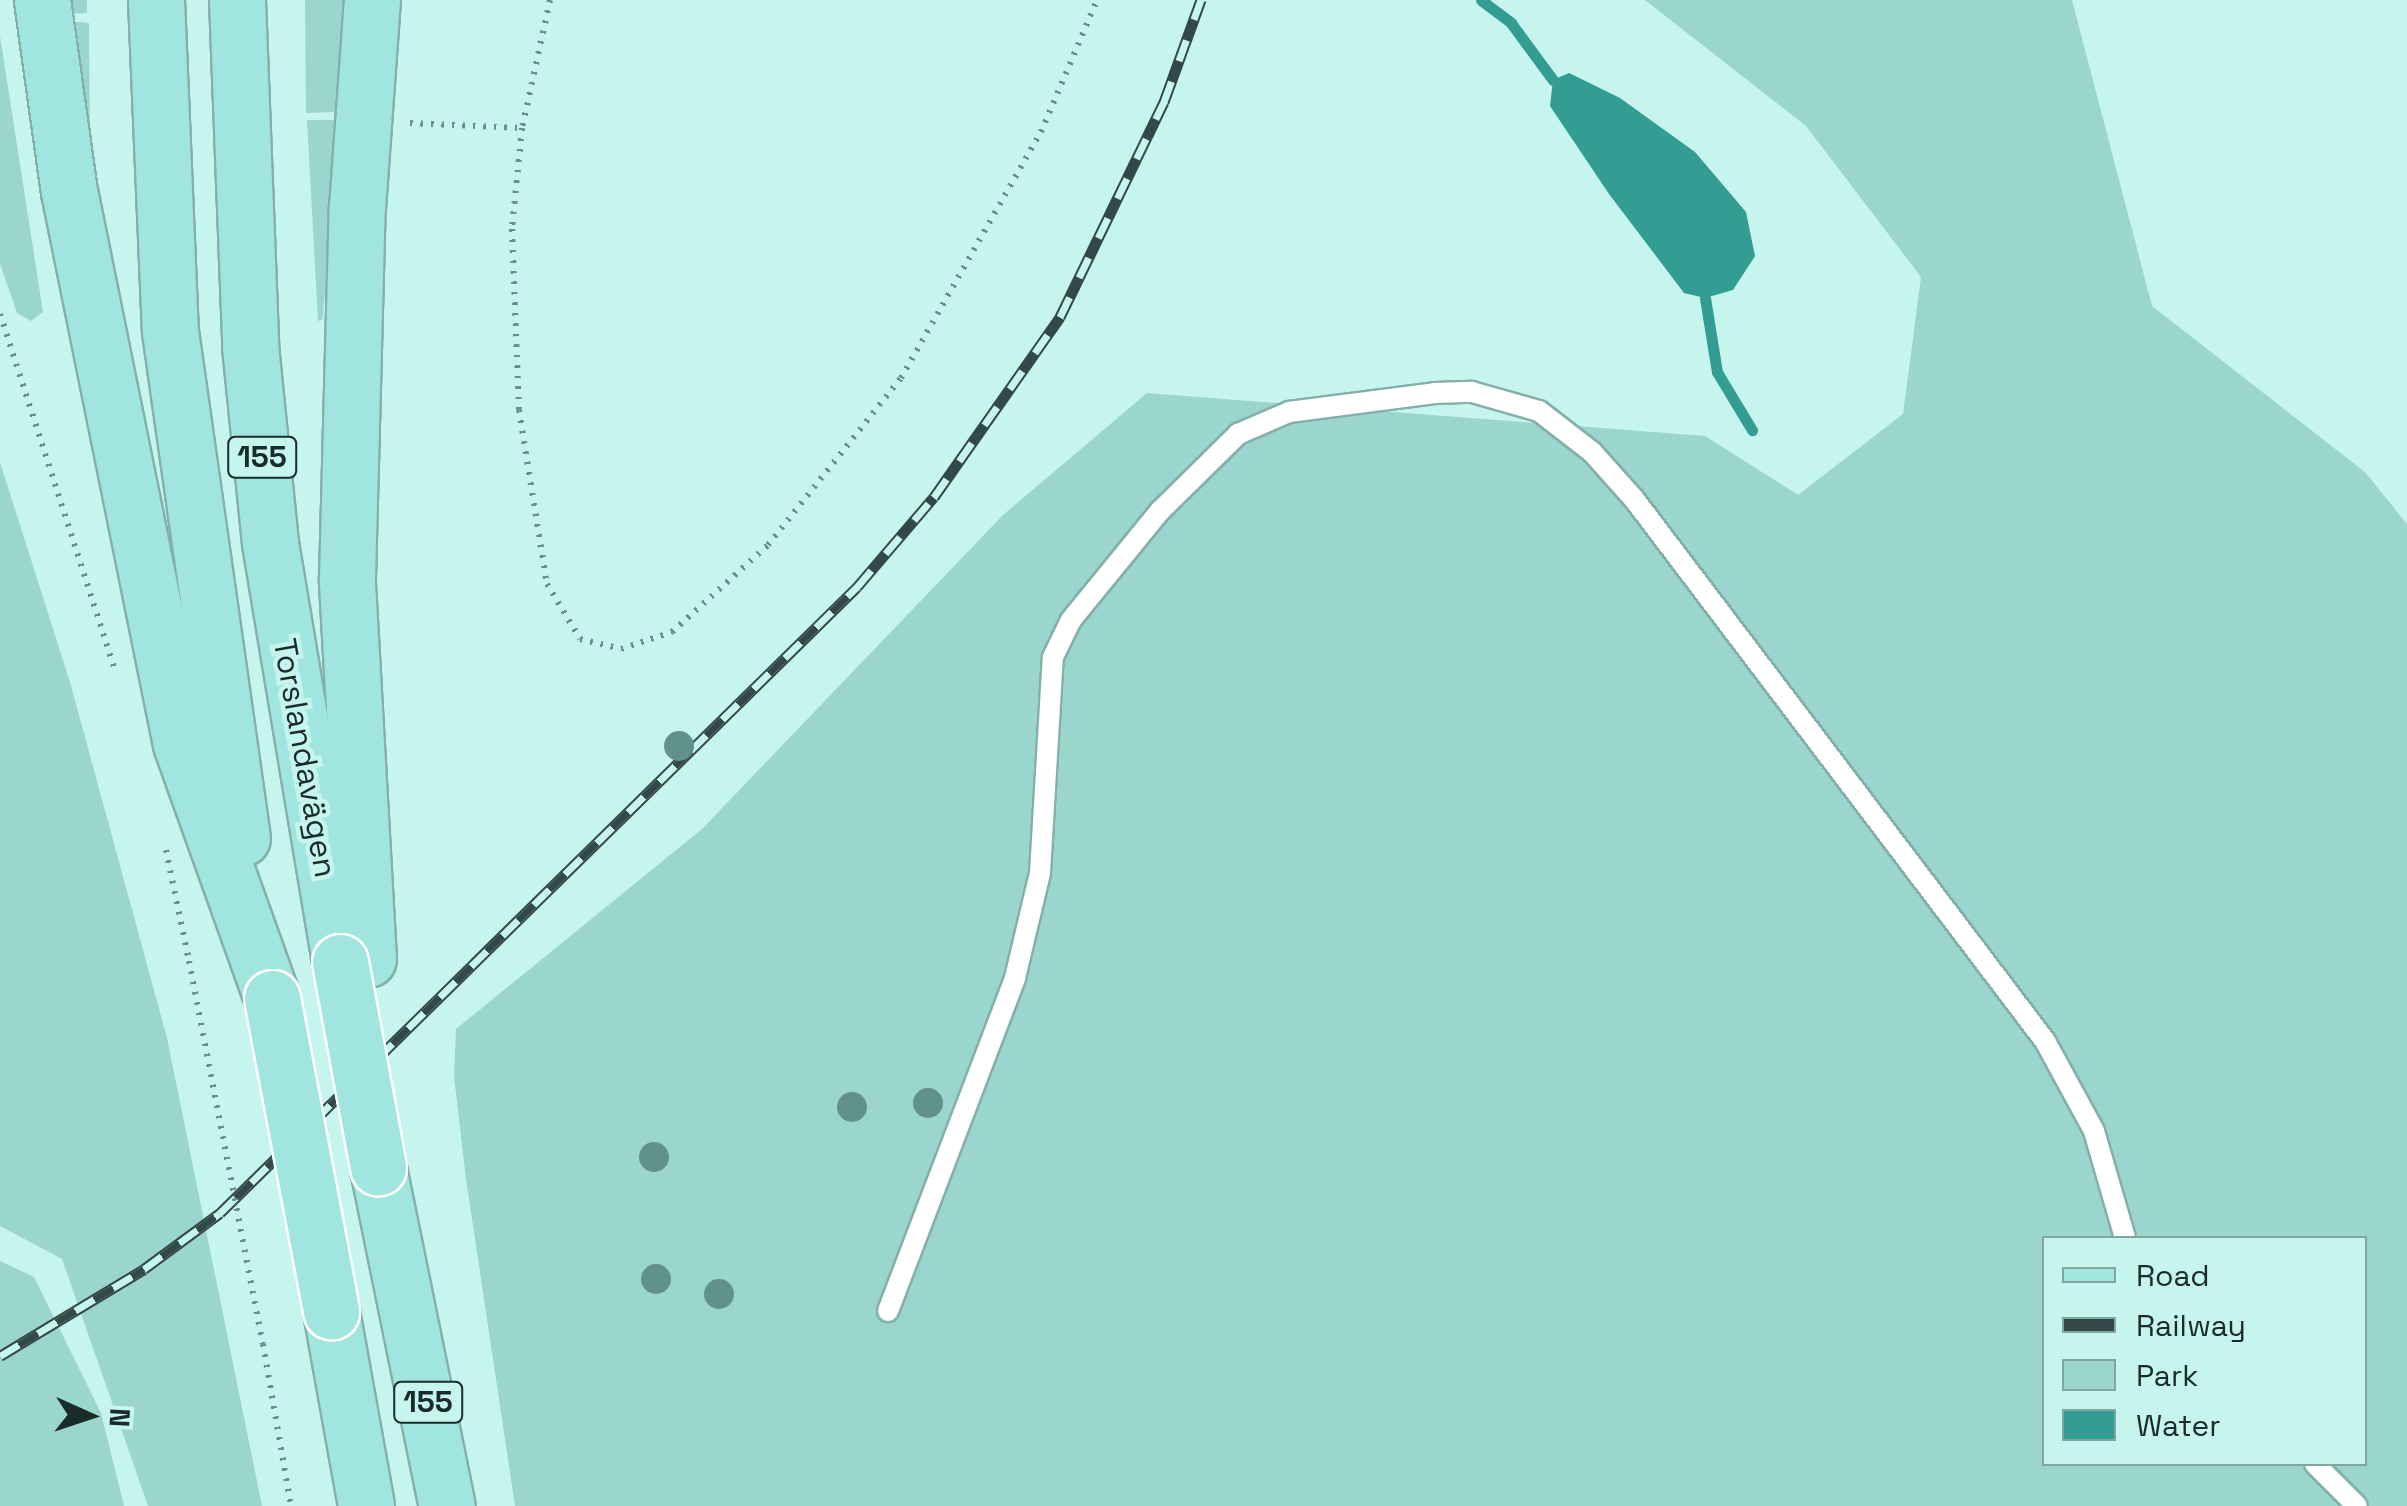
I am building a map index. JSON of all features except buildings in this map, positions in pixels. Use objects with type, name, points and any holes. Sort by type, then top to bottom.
[{"type":"main road","points":[[42,0],[72,210],[181,744],[272,998]]},
{"type":"main road","name":"155","points":[[156,0],[172,351],[229,766],[366,1506]]},
{"type":"main road","name":"Torslandavägen","points":[[237,0],[250,346],[270,543],[354,962],[378,1168],[408,1298],[447,1506]]},
{"type":"main road","points":[[354,962],[347,578],[372,0]]},
{"type":"lane","points":[[888,1311],[1015,978],[1040,874],[1053,657],[1071,620],[1173,496],[1238,434],[1288,412],[1435,393],[1472,392],[1539,411],[1592,452],[1634,500],[2044,1041],[2094,1131],[2124,1236]]},
{"type":"lane","points":[[2316,1466],[2357,1506]]},
{"type":"path","points":[[550,0],[522,128],[512,229],[519,410],[547,584],[580,639],[622,649],[672,632],[768,546],[901,378],[1042,132],[1097,0]]},
{"type":"path","points":[[364,120],[522,128]]},
{"type":"path","points":[[0,314],[122,692]]},
{"type":"path","points":[[166,846],[291,1506]]},
{"type":"green space","points":[[60,0],[87,0],[87,13],[67,14],[67,21],[89,23],[90,153]]},
{"type":"green space","points":[[305,0],[343,0],[335,112],[306,113]]},
{"type":"green space","points":[[1645,0],[2072,0],[2152,306],[2365,472],[2407,524],[2407,1506],[515,1506],[466,1179],[454,1076],[456,1029],[702,829],[1003,515],[1147,393],[1705,436],[1798,495],[1903,414],[1921,277],[1806,126]]},
{"type":"green space","points":[[0,36],[43,312],[31,321],[17,313],[0,264]]},
{"type":"green space","points":[[307,120],[336,120],[323,319],[318,321]]},
{"type":"green space","points":[[0,462],[70,682],[167,1038],[262,1506],[148,1506],[62,1259],[0,1226]]},
{"type":"green space","points":[[0,1261],[34,1277],[101,1413],[124,1506],[0,1506]]},
{"type":"water","points":[[1569,73],[1620,98],[1695,152],[1746,212],[1755,256],[1733,290],[1705,298],[1684,293],[1609,194],[1550,106],[1553,80]]},
{"type":"waterway","points":[[1481,0],[1511,23],[1553,80]]},
{"type":"waterway","points":[[1705,298],[1717,372],[1752,430]]},
{"type":"railway","points":[[0,1356],[144,1269],[220,1213],[857,587],[934,497],[1060,317],[1164,102],[1201,0]]}]
